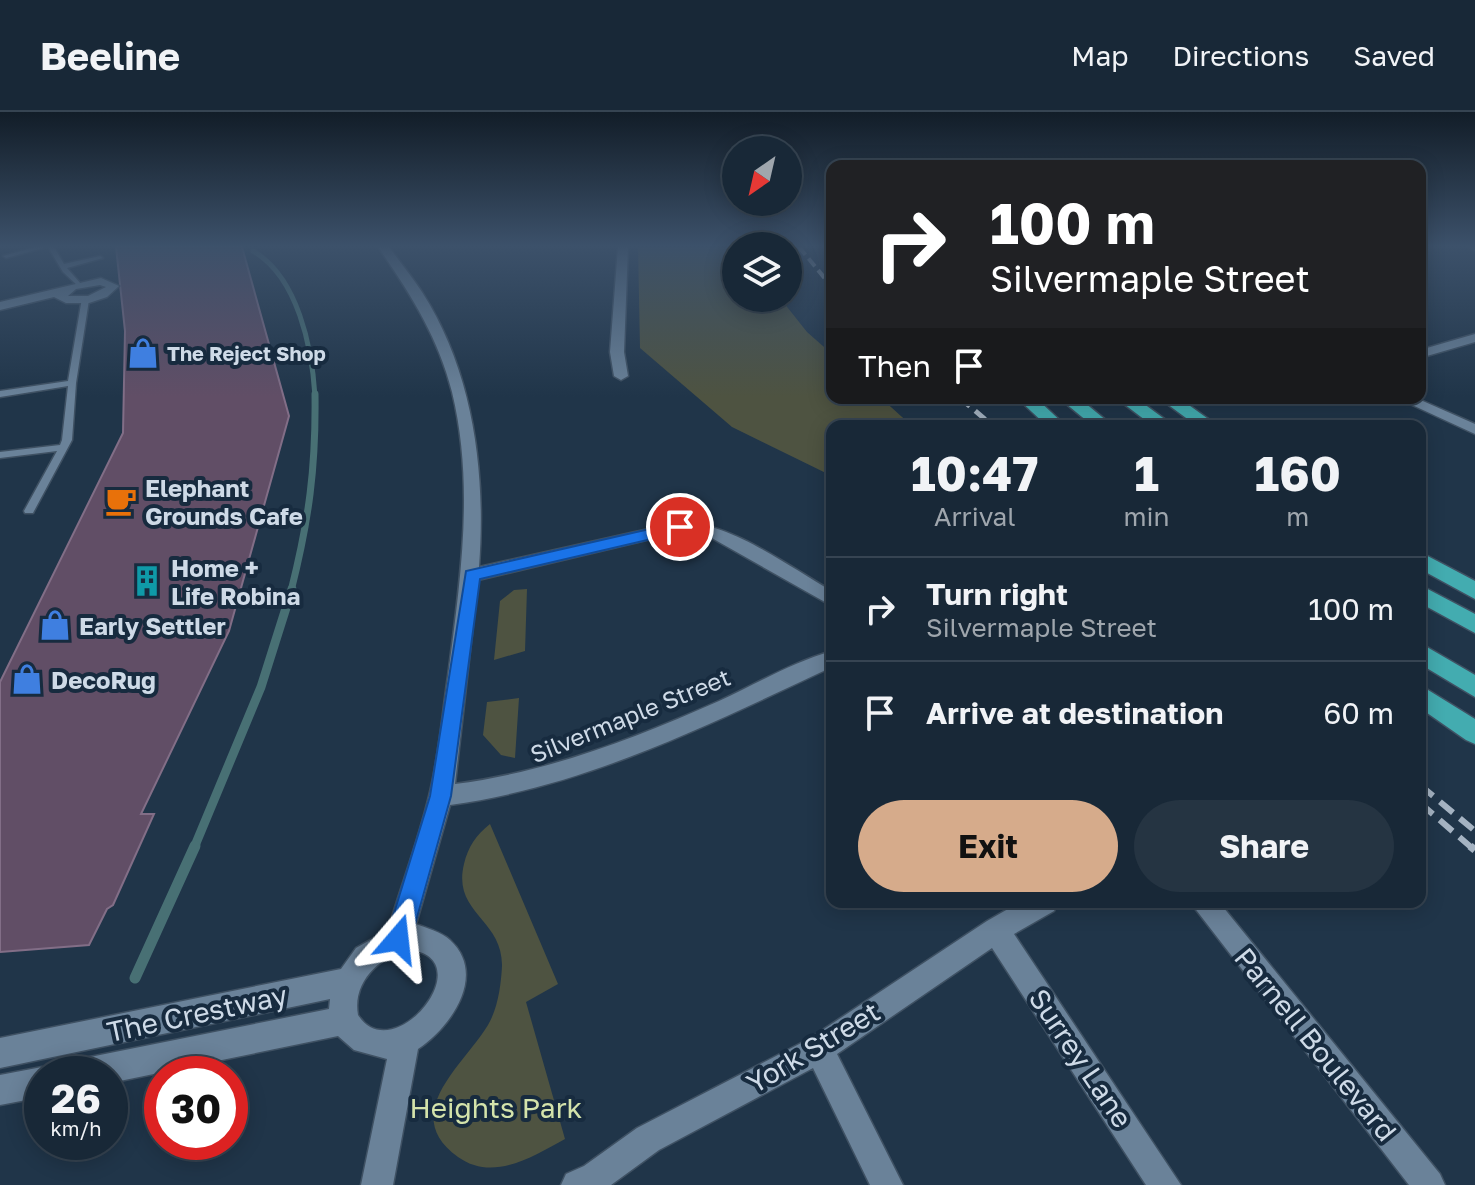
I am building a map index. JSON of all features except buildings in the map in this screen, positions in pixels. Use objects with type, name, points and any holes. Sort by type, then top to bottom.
[{"type":"highway","points":[[1033,404],[1050,420]]},
{"type":"highway","points":[[1076,404],[1096,420]]},
{"type":"highway","points":[[1134,404],[1156,420]]},
{"type":"highway","points":[[1177,404],[1200,420]]},
{"type":"highway","points":[[1426,562],[1475,591]]},
{"type":"highway","points":[[1426,596],[1475,625]]},
{"type":"highway","points":[[1426,656],[1475,687]]},
{"type":"highway","points":[[1426,699],[1475,733]]},
{"type":"street","points":[[0,306],[50,297]]},
{"type":"street","points":[[0,313],[55,297]]},
{"type":"street","points":[[72,297],[85,300],[93,297]]},
{"type":"street","points":[[398,939],[441,796],[472,575],[473,473],[455,375],[438,330],[420,297]]},
{"type":"street","points":[[620,297],[617,352],[621,376]]},
{"type":"street","points":[[1426,352],[1475,338]]},
{"type":"street","points":[[1417,404],[1475,430]]},
{"type":"street","points":[[472,575],[663,531],[697,527],[716,533],[826,596]]},
{"type":"street","name":"Silvermaple Street","points":[[441,796],[491,792],[586,764],[663,735],[826,661]]},
{"type":"street","name":"York Street","points":[[589,1182],[648,1139],[819,1049],[996,930],[1034,908]]},
{"type":"street","name":"Parnell Boulevard","points":[[1208,908],[1429,1185]]},
{"type":"street","name":"Surrey Lane","points":[[996,930],[1165,1185]]},
{"type":"street","points":[[416,937],[431,941],[443,950],[451,964],[452,980],[448,998],[438,1015],[423,1030],[405,1040],[385,1045],[368,1042],[354,1034],[345,1020],[342,1004],[347,982],[360,963],[378,947],[398,939],[416,937]]},
{"type":"street","name":"The Crestway","points":[[0,1053],[347,982]]},
{"type":"street","name":"The Crestway","points":[[128,1064],[345,1020]]},
{"type":"street","points":[[377,1185],[405,1040]]},
{"type":"street","points":[[819,1049],[887,1185]]},
{"type":"street","points":[[0,1090],[24,1085]]},
{"type":"lane","points":[[29,511],[67,440],[85,300]]},
{"type":"lane","points":[[0,394],[72,383]]},
{"type":"lane","points":[[0,455],[63,447]]},
{"type":"green space","points":[[639,297],[722,297],[722,312],[791,312],[826,349],[826,404],[888,404],[905,420],[826,420],[826,473],[732,427],[640,348]]},
{"type":"green space","points":[[527,589],[525,651],[494,660],[500,601],[514,590]]},
{"type":"green space","points":[[519,698],[515,758],[501,755],[483,735],[487,702]]},
{"type":"green space","name":"Heights Park","points":[[490,824],[558,984],[526,1002],[565,1139],[526,1159],[499,1167],[471,1164],[458,1157],[441,1141],[434,1124],[435,1107],[442,1090],[488,1025],[498,996],[502,966],[500,950],[495,937],[471,905],[462,881],[470,847]]},
{"type":"waterway","points":[[292,297],[306,336],[315,396]]},
{"type":"waterway","points":[[291,591],[310,493],[315,396]]},
{"type":"waterway","points":[[194,848],[261,687],[292,589]]},
{"type":"waterway","points":[[135,978],[195,846]]},
{"type":"railway","points":[[967,404],[986,420]]},
{"type":"railway","points":[[1426,790],[1475,831]]},
{"type":"railway","points":[[1426,808],[1472,848]]},
{"type":"railway","points":[[1470,846],[1475,850]]},
{"type":"place","name":"The Reject Shop","points":[[143,353]]},
{"type":"place","name":"Elephant Grounds Cafe","points":[[121,501]]},
{"type":"place","name":"Home + Life Robina","points":[[147,581]]},
{"type":"place","name":"Early Settler","points":[[55,625]]},
{"type":"place","name":"DecoRug","points":[[27,679]]},
{"type":"route","points":[[398,939],[441,796],[472,575],[680,527]]}]
